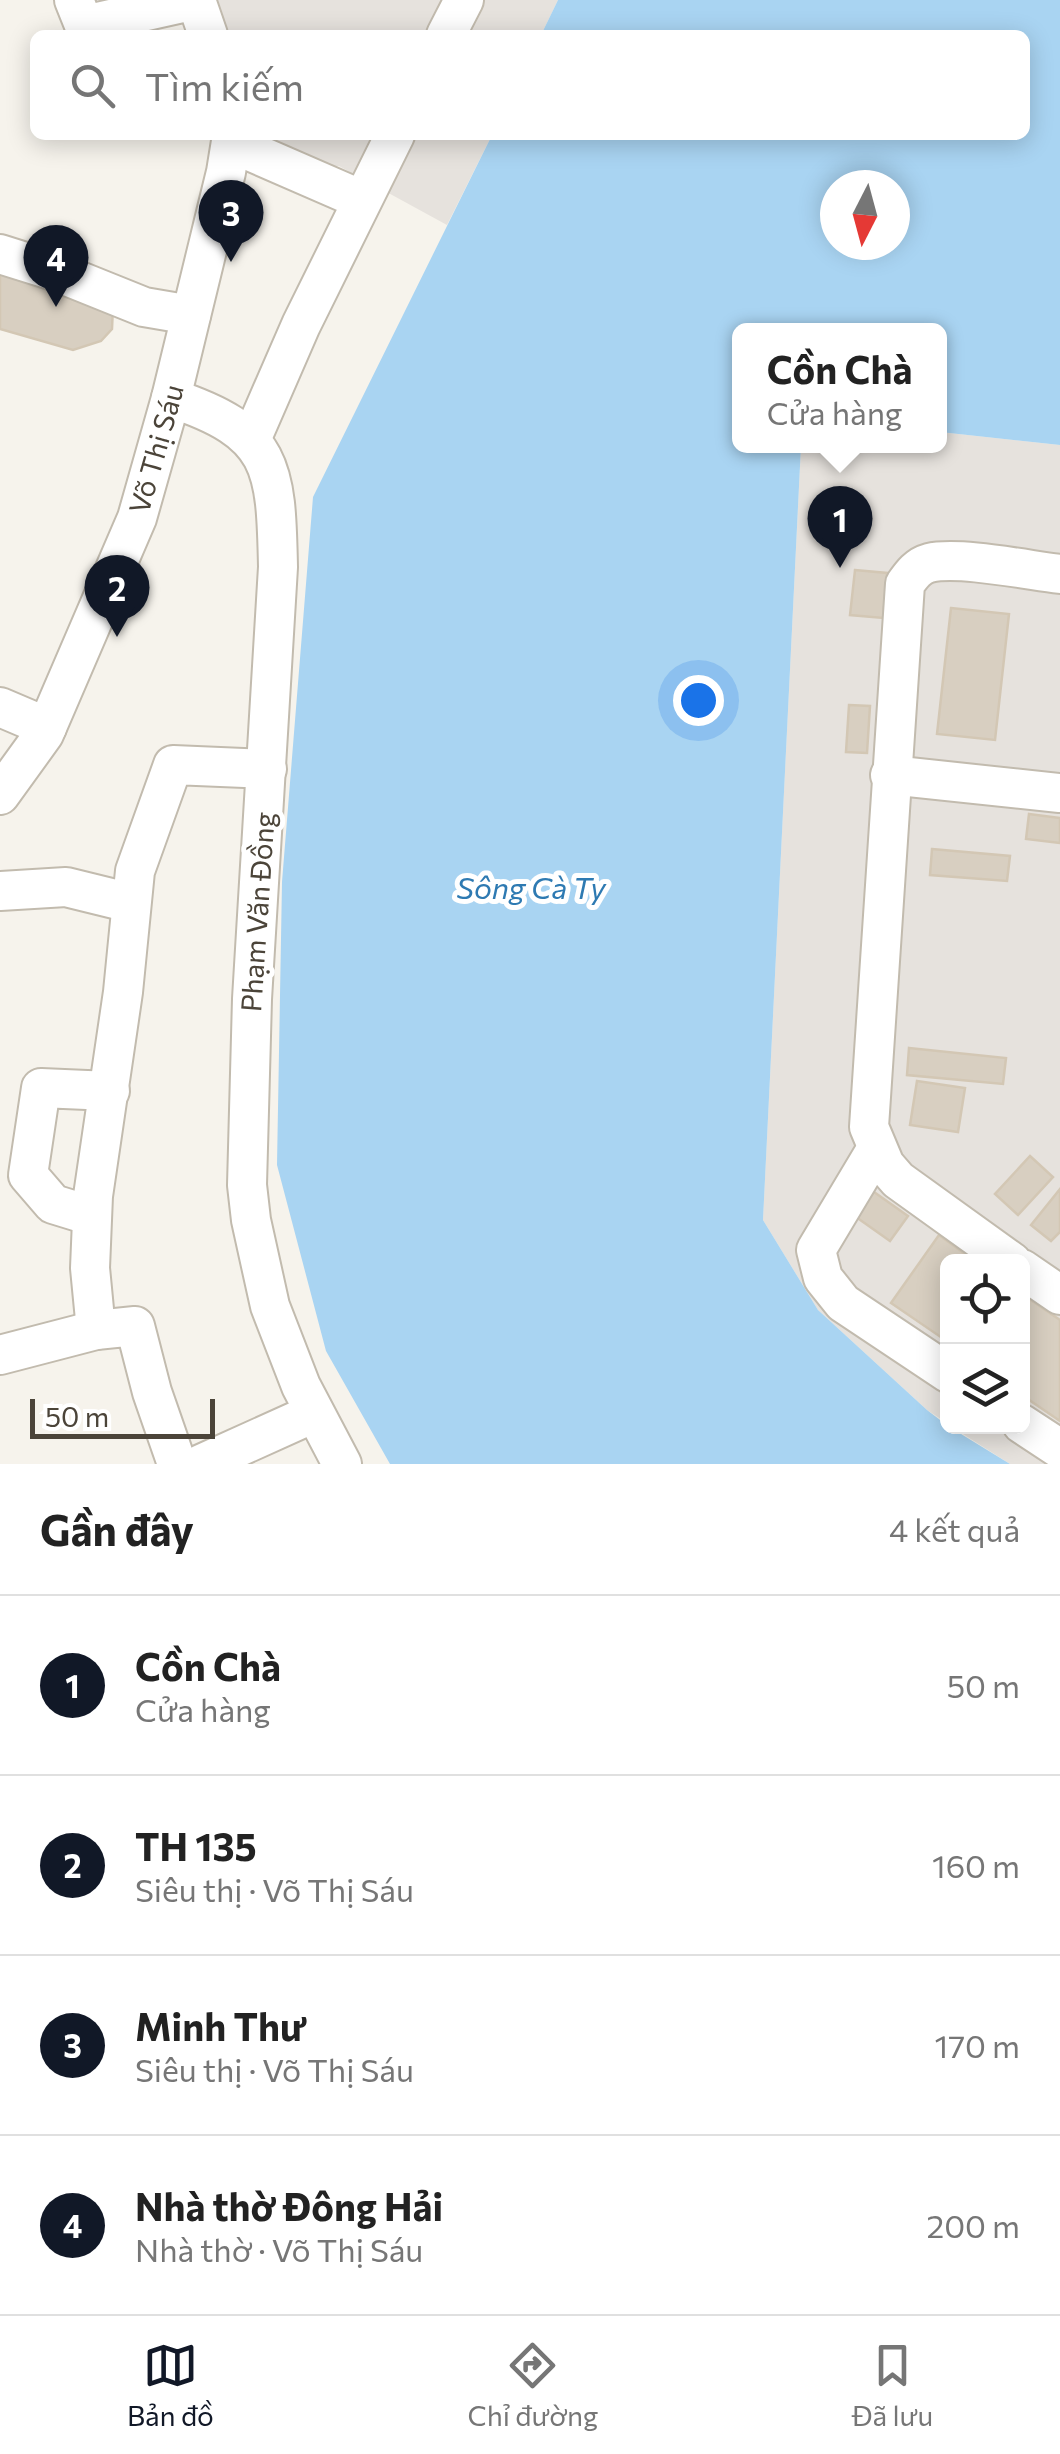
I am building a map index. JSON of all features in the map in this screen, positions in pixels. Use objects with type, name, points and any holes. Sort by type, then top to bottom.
[{"type":"street","points":[[74,0],[84,25],[196,0],[206,30]]},
{"type":"street","points":[[449,30],[464,0]]},
{"type":"street","name":"Võ Thị Sáu","points":[[0,795],[34,752],[47,727],[137,518],[192,315],[231,140]]},
{"type":"street","points":[[233,140],[362,200]]},
{"type":"street","points":[[171,398],[215,413],[251,440],[301,325],[392,140]]},
{"type":"street","points":[[0,254],[144,307],[192,315]]},
{"type":"street","name":"Phạm Văn Đồng","points":[[251,440],[263,455],[270,477],[277,529],[252,998],[247,1185],[270,1306],[314,1413],[342,1464]]},
{"type":"street","points":[[1001,1254],[898,1180],[885,1165],[869,1126],[905,584],[913,572],[927,564],[949,562],[1060,574]]},
{"type":"street","points":[[0,706],[47,727]]},
{"type":"street","points":[[96,1330],[90,1268],[92,1216],[138,858],[174,765],[267,769]]},
{"type":"street","points":[[890,775],[1060,793]]},
{"type":"street","points":[[0,891],[66,887],[131,903]]},
{"type":"street","points":[[92,1216],[54,1204],[28,1175],[41,1088],[110,1091]]},
{"type":"street","points":[[877,1148],[816,1250],[822,1278],[843,1303],[940,1368]]},
{"type":"street","points":[[1030,1274],[1060,1295]]},
{"type":"street","points":[[0,1356],[96,1330],[134,1326],[178,1464]]},
{"type":"street","points":[[201,1464],[314,1413]]},
{"type":"street","points":[[1030,1429],[1060,1449]]},
{"type":"shaded area","points":[[209,0],[558,0],[543,30],[218,30]]},
{"type":"shaded area","points":[[263,140],[490,140],[447,225],[339,166],[313,168]]},
{"type":"shaded area","points":[[947,433],[1060,445],[1060,1464],[1010,1464],[963,1434],[1030,1434],[1030,1254],[940,1254],[940,1418],[818,1310],[763,1220],[801,453],[947,453]]},
{"type":"water","name":"Sông Cà Ty","points":[[558,0],[1060,0],[1060,445],[947,433],[947,323],[732,323],[732,453],[801,453],[763,1220],[818,1310],[940,1420],[940,1434],[961,1434],[1010,1464],[390,1464],[326,1351],[277,1165],[282,882],[313,497],[490,140],[1030,140],[1030,30],[543,30]]},
{"type":"building","points":[[0,270],[114,284],[112,329],[101,341],[73,350],[0,329]]},
{"type":"building","points":[[855,570],[887,573],[883,618],[850,615]]},
{"type":"building","points":[[951,608],[1009,614],[995,740],[937,734]]},
{"type":"building","points":[[849,705],[870,706],[867,753],[846,752]]},
{"type":"building","points":[[1029,814],[1060,818],[1060,843],[1026,839]]},
{"type":"building","points":[[932,849],[1010,856],[1007,881],[930,875]]},
{"type":"building","points":[[909,1048],[1006,1058],[1003,1084],[907,1075]]},
{"type":"building","points":[[917,1081],[965,1088],[958,1132],[910,1125]]},
{"type":"building","points":[[1030,1156],[1053,1177],[1018,1215],[995,1194]]},
{"type":"building","points":[[1060,1189],[1060,1232],[1051,1241],[1031,1225]]},
{"type":"building","points":[[874,1192],[908,1216],[890,1241],[856,1217]]},
{"type":"building","points":[[939,1235],[965,1254],[940,1254],[940,1337],[891,1303]]},
{"type":"building","points":[[1030,1299],[1060,1320],[1060,1421],[1030,1400]]},
{"type":"place","name":"Minh Thư","points":[[231,262]]},
{"type":"place","name":"Nhà thờ Đông Hải","points":[[56,307]]},
{"type":"place","name":"Cồn Chà","points":[[840,568]]},
{"type":"place","name":"TH 135","points":[[117,637]]}]
